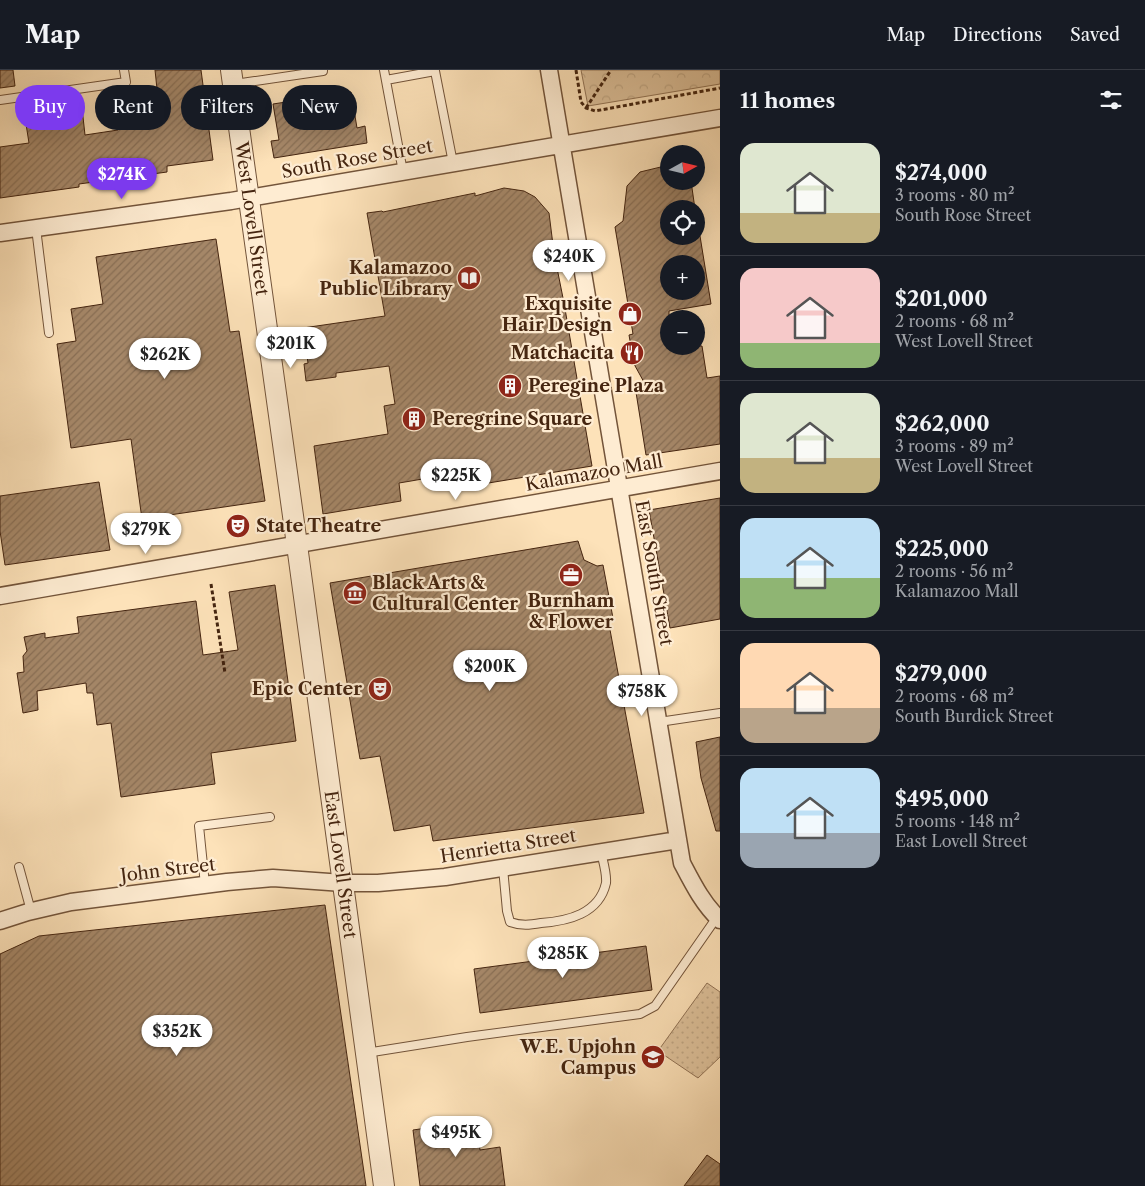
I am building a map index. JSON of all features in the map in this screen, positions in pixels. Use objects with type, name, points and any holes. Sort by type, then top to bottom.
[{"type":"street","name":"East South Street","points":[[549,70],[682,863],[709,909],[719,919]]},
{"type":"street","name":"West Lovell Street","points":[[232,77],[297,545]]},
{"type":"street","name":"South Rose Street","points":[[0,233],[250,198],[720,118]]},
{"type":"street","name":"Kalamazoo Mall","points":[[0,596],[720,471]]},
{"type":"street","name":"East Lovell Street","points":[[297,545],[384,1186]]},
{"type":"street","name":"Henrietta Street","points":[[343,883],[378,883],[436,878],[678,840]]},
{"type":"street","name":"John Street","points":[[0,921],[31,911],[72,902],[205,885],[273,878],[343,883]]},
{"type":"lane","points":[[0,100],[126,82],[124,70]]},
{"type":"lane","points":[[232,77],[323,70]]},
{"type":"lane","points":[[384,70],[403,172]]},
{"type":"lane","points":[[386,80],[435,72],[453,163]]},
{"type":"lane","points":[[36,228],[50,333]]},
{"type":"lane","points":[[659,722],[720,713]]},
{"type":"lane","points":[[205,885],[199,826],[270,817]]},
{"type":"lane","points":[[503,868],[507,911],[510,922],[520,926],[556,922],[576,918],[597,903],[606,882],[601,852]]},
{"type":"lane","points":[[19,867],[31,911]]},
{"type":"lane","points":[[366,1053],[467,1037],[640,1014],[655,1006],[719,919]]},
{"type":"path","points":[[576,70],[581,102],[586,108],[595,110],[720,88]]},
{"type":"path","points":[[586,108],[611,70]]},
{"type":"path","points":[[211,584],[225,673]]},
{"type":"green space","points":[[581,70],[720,70],[720,84],[588,106]]},
{"type":"green space","points":[[707,983],[720,992],[720,1057],[698,1078],[658,1051]]},
{"type":"building","points":[[0,70],[13,70],[15,86],[0,88]]},
{"type":"building","points":[[155,70],[201,70],[203,85],[181,85],[181,130],[209,130],[213,160],[167,166],[167,172],[79,184],[79,187],[0,198],[0,147],[29,143],[27,130],[84,130],[85,135],[118,130],[171,130],[171,85],[157,85]]},
{"type":"building","points":[[282,103],[282,130],[357,130],[357,128],[365,126],[367,143],[274,158],[271,141],[279,140],[273,104]]},
{"type":"building","points":[[660,167],[660,190],[692,190],[694,200],[660,200],[660,245],[701,245],[703,255],[660,255],[660,300],[705,300],[705,267],[711,304],[675,310],[660,310],[660,355],[703,355],[707,378],[720,376],[720,444],[646,455],[635,386],[645,384],[634,364],[629,335],[633,334],[615,227],[623,221],[627,186],[640,172]]},
{"type":"building","points":[[504,188],[524,191],[535,197],[549,213],[554,253],[592,466],[458,488],[456,473],[399,483],[401,501],[323,514],[314,446],[388,434],[384,406],[395,404],[389,366],[336,373],[336,377],[306,381],[304,364],[308,363],[303,328],[385,316],[367,213],[383,212],[475,193],[475,196]]},
{"type":"building","points":[[216,239],[230,332],[239,331],[265,501],[142,519],[131,439],[71,448],[57,344],[76,341],[71,309],[103,304],[96,257]]},
{"type":"building","points":[[99,482],[110,550],[5,565],[0,531],[0,496]]},
{"type":"building","points":[[720,498],[720,619],[670,628],[649,510]]},
{"type":"building","points":[[578,541],[584,560],[597,566],[603,565],[613,618],[608,619],[644,813],[433,841],[430,825],[394,831],[380,756],[360,759],[330,583]]},
{"type":"building","points":[[275,585],[296,741],[211,753],[215,784],[121,797],[111,723],[97,725],[93,693],[87,693],[86,683],[37,691],[38,710],[23,713],[17,673],[24,672],[23,656],[27,651],[24,637],[45,633],[45,638],[79,633],[77,617],[196,601],[203,655],[238,650],[229,592]]},
{"type":"building","points":[[720,737],[720,831],[716,831],[701,778],[696,742]]},
{"type":"building","points":[[325,905],[366,1186],[0,1186],[0,954],[39,936]]},
{"type":"building","points":[[646,946],[652,990],[480,1013],[474,969]]},
{"type":"building","points":[[476,1121],[480,1150],[500,1147],[505,1186],[420,1186],[413,1130]]},
{"type":"building","points":[[707,1155],[720,1164],[720,1186],[684,1186]]},
{"type":"place","name":"Kalamazoo Public Library","points":[[469,278]]},
{"type":"place","name":"Exquisite Hair Design","points":[[630,314]]},
{"type":"place","name":"Matchacita","points":[[632,353]]},
{"type":"place","name":"Peregine Plaza","points":[[510,386]]},
{"type":"place","name":"Peregrine Square","points":[[414,419]]},
{"type":"place","name":"State Theatre","points":[[238,526]]},
{"type":"place","name":"Burnham & Flower","points":[[571,575]]},
{"type":"place","name":"Black Arts & Cultural Center","points":[[355,593]]},
{"type":"place","name":"Epic Center","points":[[380,689]]},
{"type":"place","name":"W.E. Upjohn Campus","points":[[653,1057]]}]
